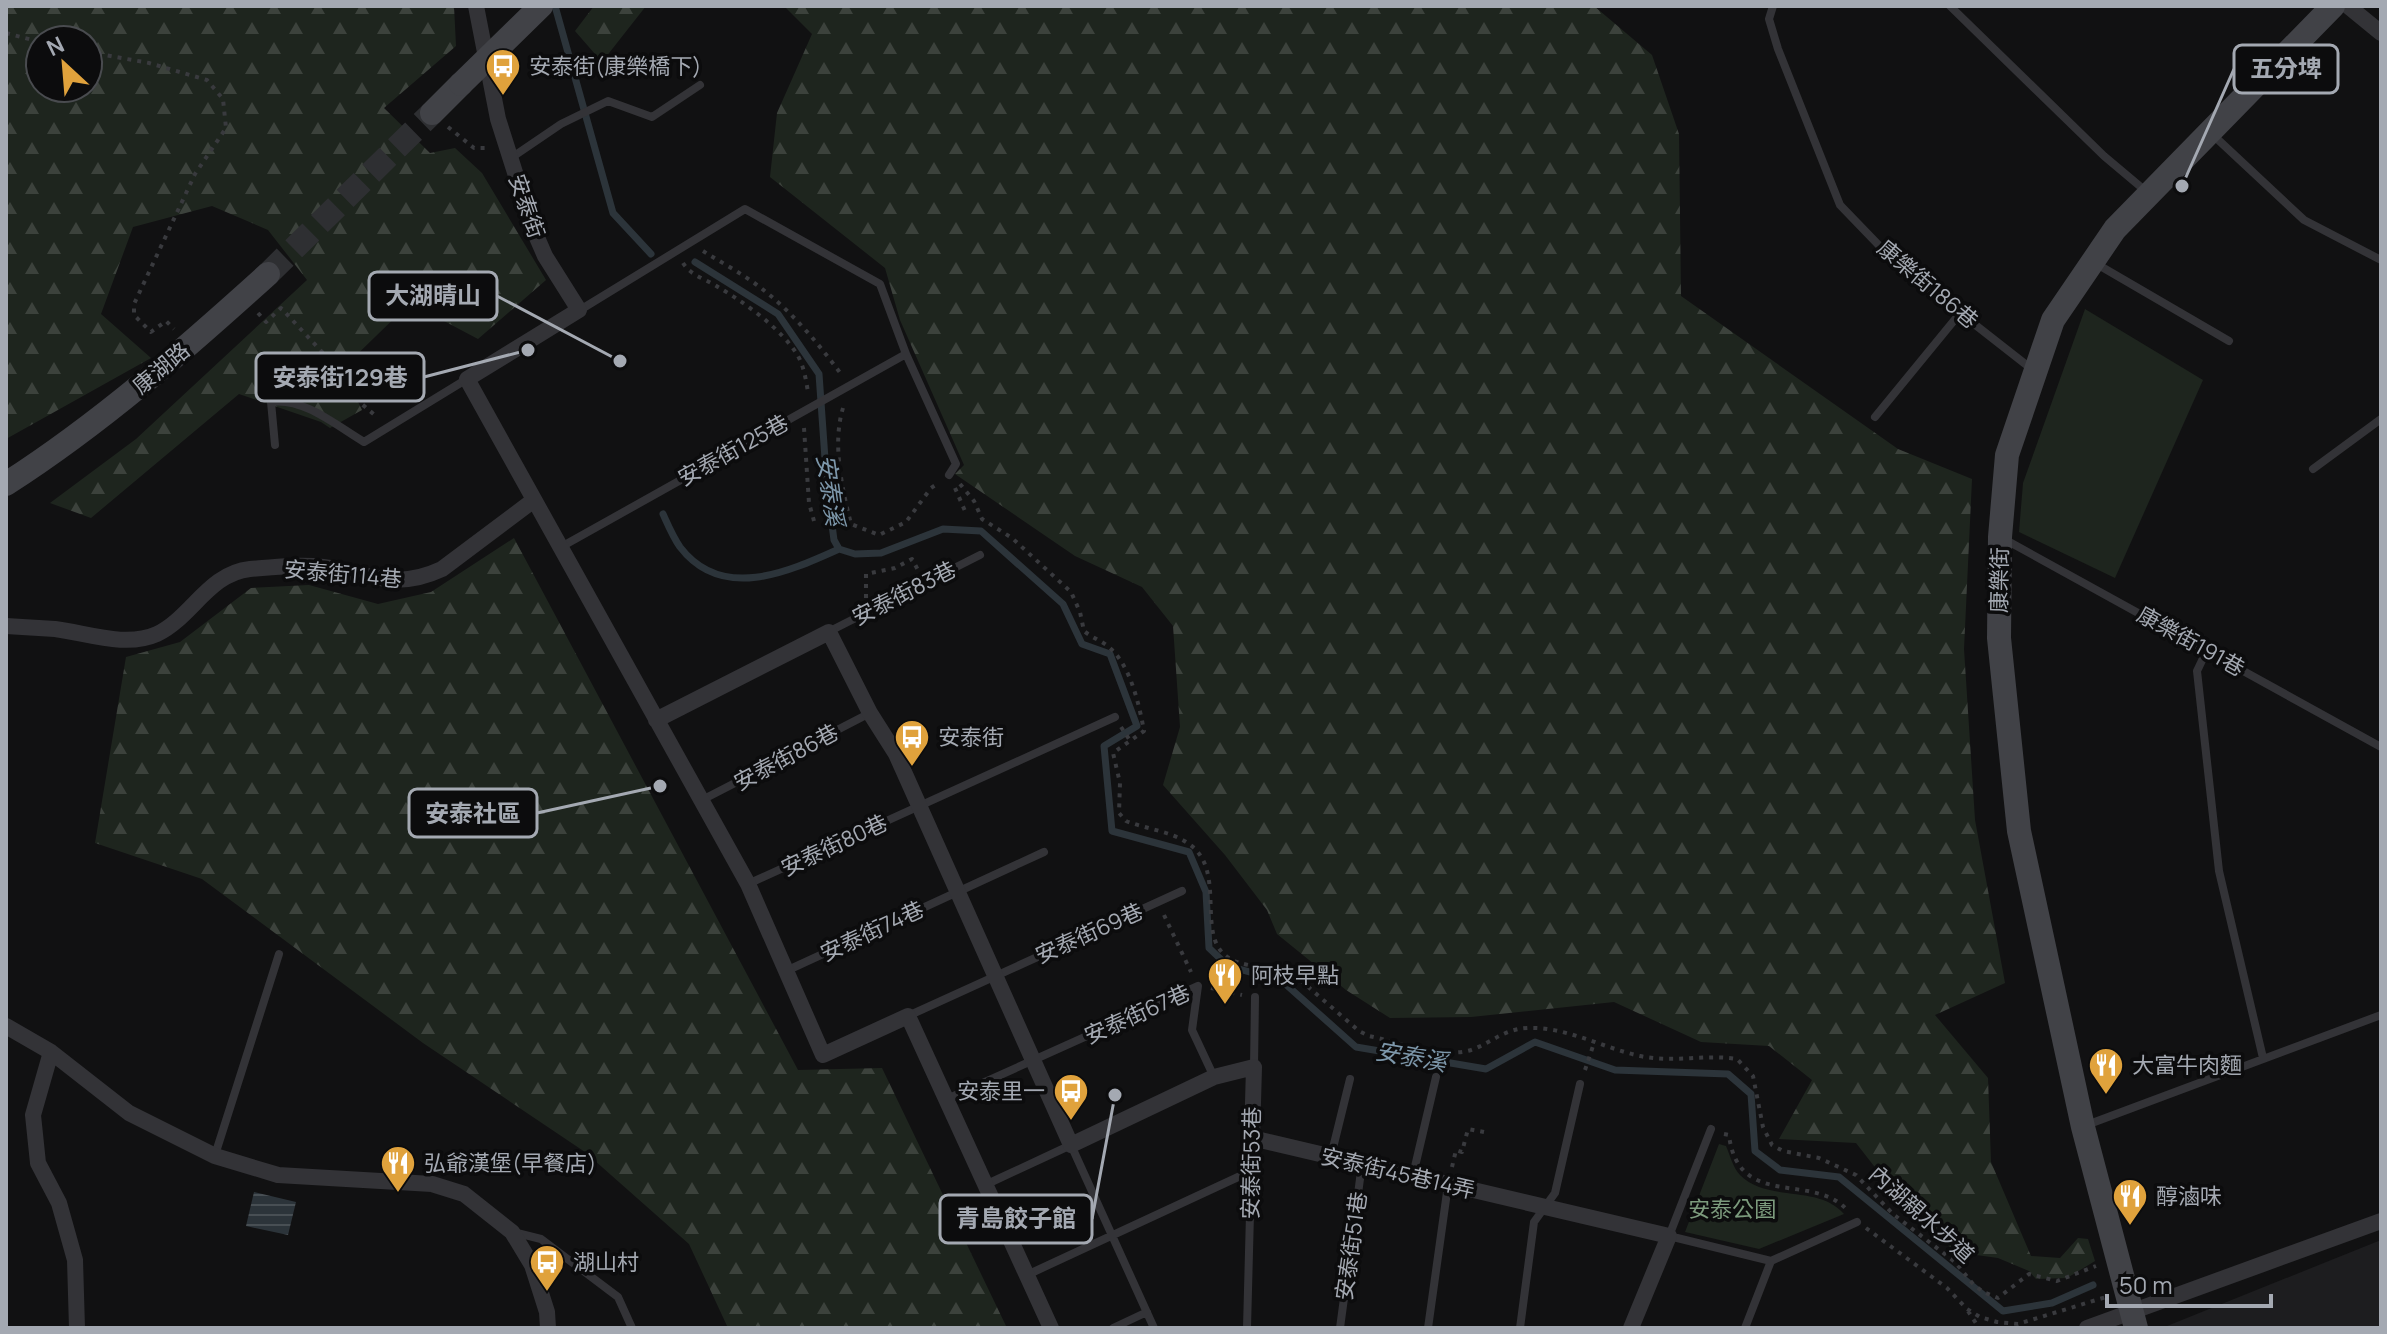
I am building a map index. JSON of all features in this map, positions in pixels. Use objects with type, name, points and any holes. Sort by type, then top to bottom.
[{"type":"street","name":"安泰街","points":[[476,6],[498,119],[508,151],[545,256],[579,310]]},
{"type":"street","points":[[432,113],[541,6]]},
{"type":"street","name":"康樂街","points":[[2131,1310],[2083,1127],[2019,831],[1999,638],[2000,537],[2007,455],[2053,320],[2115,229],[2333,6]]},
{"type":"street","points":[[2348,6],[2381,33]]},
{"type":"street","name":"康湖路","points":[[6,484],[107,412],[189,345],[268,274]]},
{"type":"street","points":[[579,310],[467,379],[748,884],[823,1055],[908,1016],[1051,1328]]},
{"type":"street","name":"安泰街114巷","points":[[6,626],[130,640],[146,638],[171,624],[211,588],[246,569],[311,566],[367,578],[410,580],[442,569],[534,500]]},
{"type":"street","points":[[656,720],[829,632],[870,713],[896,754],[1071,1145],[1214,1077],[1254,1067]]},
{"type":"street","points":[[6,1026],[51,1052],[129,1113],[215,1156],[278,1175],[432,1184],[464,1194],[512,1232],[532,1265],[547,1312],[548,1328]]},
{"type":"street","points":[[51,1052],[33,1115],[38,1163],[59,1203],[75,1260],[77,1328]]},
{"type":"street","name":"安泰街53巷","points":[[1252,1138],[1254,1067]]},
{"type":"street","name":"安泰街45巷14弄","points":[[1252,1138],[1669,1236]]},
{"type":"street","points":[[2087,1328],[2381,1221]]},
{"type":"street","points":[[1631,1328],[1669,1236]]},
{"type":"lane","name":"康樂街186巷","points":[[1773,6],[1769,19],[1778,49],[1840,205],[1895,262],[2035,372]]},
{"type":"lane","points":[[1950,6],[2104,156],[2148,193]]},
{"type":"lane","points":[[508,151],[608,101],[652,117],[700,85]]},
{"type":"lane","points":[[2210,132],[2304,220],[2381,260]]},
{"type":"lane","points":[[579,310],[745,209],[880,284],[906,354],[956,464],[949,475]]},
{"type":"lane","points":[[2092,262],[2229,341]]},
{"type":"lane","points":[[1875,417],[1961,312]]},
{"type":"lane","name":"安泰街125巷","points":[[561,547],[906,354]]},
{"type":"lane","points":[[275,445],[271,402],[281,400],[303,406],[364,442],[467,379]]},
{"type":"lane","points":[[2313,469],[2381,419]]},
{"type":"lane","name":"康樂街191巷","points":[[2000,537],[2381,747]]},
{"type":"lane","name":"安泰街83巷","points":[[829,632],[980,555]]},
{"type":"lane","points":[[2207,650],[2197,671],[2219,871],[2263,1058]]},
{"type":"lane","name":"安泰街86巷","points":[[702,801],[870,713]]},
{"type":"lane","name":"安泰街80巷","points":[[748,884],[1115,717]]},
{"type":"lane","name":"安泰街74巷","points":[[786,971],[1044,852]]},
{"type":"lane","name":"安泰街69巷","points":[[908,1016],[1182,891]]},
{"type":"lane","points":[[215,1156],[279,954]]},
{"type":"lane","name":"安泰街67巷","points":[[946,1099],[1198,986]]},
{"type":"lane","name":"安泰街67巷","points":[[1198,986],[1192,1030],[1214,1077]]},
{"type":"lane","name":"安泰街53巷","points":[[1254,1067],[1255,997]]},
{"type":"lane","points":[[2083,1127],[2381,1015]]},
{"type":"lane","points":[[1412,1176],[1436,1077]]},
{"type":"lane","points":[[1331,1157],[1350,1079]]},
{"type":"lane","points":[[1520,1328],[1534,1222],[1555,1193],[1580,1084]]},
{"type":"lane","points":[[1711,1129],[1669,1236],[1771,1261],[1857,1222]]},
{"type":"lane","name":"安泰街53巷","points":[[1247,1328],[1252,1138]]},
{"type":"lane","points":[[985,1185],[1071,1145],[1154,1328]]},
{"type":"lane","name":"安泰街51巷","points":[[1340,1328],[1362,1164]]},
{"type":"lane","points":[[1027,1275],[1251,1171]]},
{"type":"lane","points":[[1428,1328],[1448,1185]]},
{"type":"lane","points":[[512,1232],[541,1239],[618,1297],[632,1328]]},
{"type":"lane","points":[[1745,1328],[1771,1261]]},
{"type":"lane","points":[[1113,1328],[1147,1312]]},
{"type":"path","points":[[104,55],[149,63],[207,80],[223,99],[226,128],[195,174],[134,304],[134,315],[151,332],[166,321],[189,345]]},
{"type":"path","points":[[432,113],[474,148],[508,151]]},
{"type":"path","points":[[690,242],[760,288],[789,313],[824,350],[849,385],[841,415],[840,462],[842,490],[851,524],[879,535],[896,527],[906,522],[931,488],[949,475],[965,511]]},
{"type":"path","points":[[675,252],[689,272],[706,279],[751,309],[799,357],[808,391],[804,435],[809,503],[814,521]]},
{"type":"path","points":[[243,296],[266,322],[281,308],[323,353],[350,394],[388,426]]},
{"type":"path","name":"內湖親水步道","points":[[949,475],[967,491],[982,519],[1012,538],[1064,584],[1076,601],[1084,631],[1113,651],[1134,691],[1144,731],[1113,753],[1120,783],[1121,817],[1186,842],[1199,854],[1210,883],[1215,940],[1227,957],[1242,964],[1282,968],[1291,972],[1359,1031],[1369,1036],[1441,1052],[1468,1051],[1509,1030],[1527,1028],[1547,1029],[1641,1057],[1737,1059],[1753,1076],[1763,1127],[1772,1145],[1783,1151],[1819,1158],[1856,1175],[1893,1214],[1955,1262],[1973,1284],[1998,1298],[2029,1274],[2057,1281],[2117,1258]]},
{"type":"path","points":[[866,612],[866,574],[895,568],[912,559]]},
{"type":"path","points":[[1122,727],[1131,742]]},
{"type":"path","points":[[1158,902],[1198,986],[1255,997]]},
{"type":"path","points":[[1580,1084],[1594,1043]]},
{"type":"path","points":[[1448,1185],[1456,1150],[1462,1152],[1468,1129],[1484,1132]]},
{"type":"path","points":[[1711,1129],[1729,1135],[1735,1156],[1748,1175],[1770,1186],[1832,1198],[1857,1222],[1947,1288],[1967,1309],[1979,1328]]},
{"type":"path","points":[[1967,1309],[1980,1317],[2018,1324],[2131,1310]]},
{"type":"path","points":[[2010,1328],[2018,1324]]},
{"type":"shaded area","points":[[254,1192],[296,1202],[288,1235],[246,1226]]},
{"type":"shaded area","points":[[2381,1240],[2381,1328],[2167,1328],[2167,1326]]},
{"type":"green space","points":[[6,6],[454,6],[456,46],[384,108],[430,153],[455,148],[482,173],[546,280],[478,339],[410,303],[342,369],[362,410],[330,428],[321,422],[239,394],[91,518],[50,503],[136,439],[307,280],[268,230],[212,206],[133,227],[101,314],[151,358],[6,439]]},
{"type":"green space","points":[[594,6],[646,6],[602,62],[575,31]]},
{"type":"green space","points":[[784,6],[1594,6],[1652,55],[1679,134],[1681,296],[1898,449],[1972,479],[1964,649],[1975,820],[2005,983],[1935,1015],[1988,1078],[1991,1162],[2031,1256],[2060,1258],[2078,1238],[2088,1239],[2095,1261],[2067,1278],[2036,1279],[2029,1271],[1998,1258],[1955,1252],[1899,1198],[1856,1143],[1779,1139],[1812,1080],[1769,1046],[1701,1042],[1614,1002],[1471,1017],[1390,1018],[1346,990],[1277,934],[1267,910],[1225,855],[1163,785],[1180,727],[1173,626],[1142,587],[1075,556],[955,474],[964,465],[900,320],[885,268],[770,177],[777,113],[812,34]]},
{"type":"green space","points":[[2085,309],[2203,380],[2115,578],[2019,532],[2023,483]]},
{"type":"green space","points":[[514,538],[798,1070],[882,1068],[1007,1328],[728,1328],[689,1244],[585,1152],[423,1043],[202,879],[95,843],[126,657],[180,642],[251,588],[309,585],[378,604],[431,592]]},
{"type":"green space","name":"安泰公園","points":[[1719,1144],[1726,1146],[1740,1175],[1751,1183],[1765,1189],[1821,1199],[1844,1214],[1759,1249],[1685,1232]]},
{"type":"waterway","name":"安泰溪","points":[[555,6],[613,213],[651,254]]},
{"type":"waterway","name":"安泰溪","points":[[695,262],[778,314],[819,374],[827,487],[834,540],[839,549],[855,554],[881,553],[943,529],[981,531],[1063,604],[1082,644],[1110,654],[1137,726],[1104,746],[1112,831],[1189,852],[1206,892],[1209,948],[1228,966],[1282,981],[1356,1047],[1486,1069],[1535,1042],[1615,1070],[1728,1074],[1751,1094],[1755,1151],[1780,1170],[1839,1177],[2003,1311],[2052,1303],[2093,1285]]},
{"type":"waterway","points":[[663,514],[680,547],[697,564],[715,574],[735,578],[777,573],[839,549]]},
{"type":"tunnel","points":[[268,274],[432,113]]},
{"type":"place","name":"安泰街(康樂橋下)","points":[[503,97]]},
{"type":"place","name":"五分埤","points":[[2182,186]]},
{"type":"place","name":"安泰街129巷","points":[[528,350]]},
{"type":"place","name":"大湖晴山","points":[[620,361]]},
{"type":"place","name":"安泰街","points":[[912,768]]},
{"type":"place","name":"安泰社區","points":[[660,786]]},
{"type":"place","name":"阿枝早點","points":[[1225,1006]]},
{"type":"place","name":"青島餃子館","points":[[1115,1095]]},
{"type":"place","name":"大富牛肉麵","points":[[2106,1096]]},
{"type":"place","name":"安泰里一","points":[[1071,1122]]},
{"type":"place","name":"弘爺漢堡(早餐店)","points":[[398,1194]]},
{"type":"place","name":"醇滷味","points":[[2130,1227]]},
{"type":"place","name":"湖山村","points":[[547,1293]]}]
